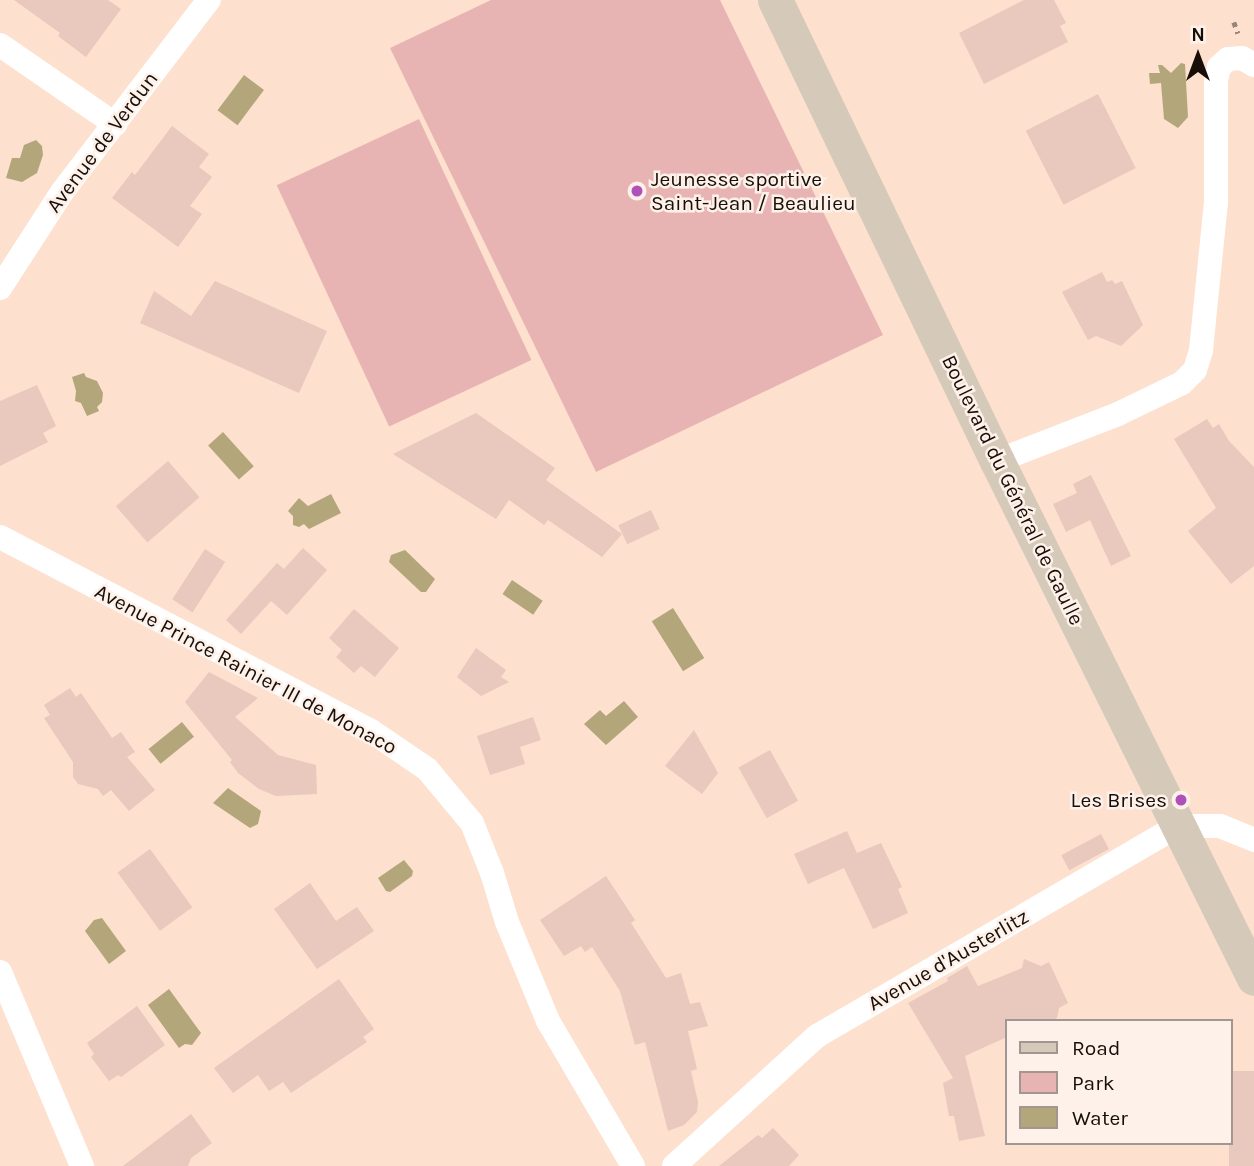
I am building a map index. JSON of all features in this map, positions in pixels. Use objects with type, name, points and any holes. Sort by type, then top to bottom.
[{"type":"street","name":"Avenue de Verdun","points":[[0,288],[62,192],[209,0]]},
{"type":"street","name":"Boulevard du Général de Gaulle","points":[[775,0],[998,461],[1254,978]]},
{"type":"street","points":[[0,45],[115,124]]},
{"type":"street","points":[[998,461],[1118,414],[1182,383],[1195,370],[1200,350],[1216,203],[1216,81],[1219,67],[1228,59],[1242,58],[1254,65]]},
{"type":"street","name":"Avenue Prince Rainier III de Monaco","points":[[0,537],[370,731],[427,769],[472,823],[492,873],[507,922],[548,1021],[633,1166]]},
{"type":"street","points":[[1178,826],[1220,826],[1254,840]]},
{"type":"street","name":"Avenue d'Austerlitz","points":[[674,1166],[817,1036],[1178,826]]},
{"type":"street","points":[[0,972],[82,1166]]},
{"type":"green space","name":"Jeunesse sportive Saint-Jean / Beaulieu","points":[[491,0],[720,0],[883,335],[596,472],[390,48]]},
{"type":"green space","points":[[419,119],[531,360],[389,426],[277,185]]},
{"type":"water","points":[[1181,63],[1185,64],[1188,117],[1178,128],[1164,119],[1161,83],[1150,84],[1149,73],[1160,73],[1158,65],[1162,65],[1171,73]]},
{"type":"water","points":[[244,75],[264,90],[237,125],[218,110]]},
{"type":"water","points":[[36,140],[42,146],[43,155],[37,173],[22,182],[6,178],[12,158],[20,158],[24,145]]},
{"type":"water","points":[[84,373],[86,377],[97,381],[103,393],[102,402],[97,407],[99,411],[87,416],[81,403],[75,401],[76,391],[72,377]]},
{"type":"water","points":[[223,432],[254,466],[239,480],[208,445]]},
{"type":"water","points":[[331,494],[341,513],[309,529],[304,524],[299,527],[293,525],[293,516],[288,511],[299,498],[308,506]]},
{"type":"water","points":[[405,550],[435,579],[426,592],[421,592],[389,562],[391,555]]},
{"type":"water","points":[[512,580],[543,601],[533,615],[502,594]]},
{"type":"water","points":[[673,608],[704,658],[683,671],[652,621]]},
{"type":"water","points":[[624,701],[638,717],[606,745],[584,724],[600,710],[606,716]]},
{"type":"water","points":[[182,722],[194,737],[161,764],[149,749]]},
{"type":"water","points":[[228,788],[261,811],[258,824],[250,828],[213,803]]},
{"type":"water","points":[[404,860],[413,871],[412,876],[390,892],[386,891],[378,878]]},
{"type":"water","points":[[102,918],[126,951],[109,964],[85,931],[94,920]]},
{"type":"water","points":[[169,989],[201,1033],[192,1045],[185,1044],[179,1048],[148,1005]]},
{"type":"building","points":[[14,0],[108,0],[121,9],[86,57],[58,36],[60,33]]},
{"type":"building","points":[[1024,0],[1054,0],[1066,23],[1060,26],[1068,42],[984,84],[959,33]]},
{"type":"building","points":[[1098,94],[1136,168],[1064,205],[1026,131]]},
{"type":"building","points":[[172,126],[209,154],[199,167],[212,177],[190,206],[202,214],[178,247],[112,198],[132,172],[135,175]]},
{"type":"building","points":[[1102,272],[1107,282],[1112,280],[1115,284],[1122,281],[1143,325],[1121,346],[1096,336],[1088,340],[1062,292]]},
{"type":"building","points":[[215,281],[327,331],[299,393],[140,323],[154,291],[191,316]]},
{"type":"building","points":[[37,385],[56,426],[43,433],[48,442],[0,466],[0,401]]},
{"type":"building","points":[[476,413],[555,468],[546,480],[622,534],[602,557],[548,520],[544,525],[509,500],[496,519],[393,454]]},
{"type":"building","points":[[1207,419],[1213,428],[1219,424],[1229,441],[1254,467],[1254,566],[1231,584],[1188,531],[1216,508],[1174,439]]},
{"type":"building","points":[[168,461],[199,497],[147,542],[116,506]]},
{"type":"building","points":[[1091,475],[1131,556],[1111,566],[1090,520],[1066,532],[1053,504],[1077,493],[1073,484]]},
{"type":"building","points":[[651,510],[660,529],[627,544],[618,525]]},
{"type":"building","points":[[303,548],[327,570],[287,615],[271,601],[241,634],[226,620],[277,563],[284,569]]},
{"type":"building","points":[[205,549],[225,562],[192,612],[172,599]]},
{"type":"building","points":[[354,609],[399,648],[375,677],[361,666],[354,673],[336,657],[342,650],[329,638]]},
{"type":"building","points":[[476,648],[506,670],[501,677],[509,682],[481,696],[457,677]]},
{"type":"building","points":[[209,672],[258,698],[235,717],[278,755],[316,765],[317,794],[276,796],[259,789],[238,773],[230,762],[232,760],[185,702]]},
{"type":"building","points":[[70,688],[76,697],[81,693],[112,738],[121,732],[135,752],[127,757],[155,790],[129,811],[111,790],[103,796],[98,789],[78,784],[73,777],[73,762],[44,718],[50,715],[44,705]]},
{"type":"building","points":[[533,717],[541,740],[520,747],[525,764],[490,775],[477,736]]},
{"type":"building","points":[[694,730],[718,773],[702,794],[665,766]]},
{"type":"building","points":[[770,750],[798,801],[767,818],[739,767]]},
{"type":"building","points":[[847,831],[857,853],[881,843],[902,887],[898,889],[908,913],[873,929],[844,868],[808,884],[794,854]]},
{"type":"building","points":[[1101,834],[1109,849],[1069,870],[1061,855]]},
{"type":"building","points":[[150,849],[192,907],[160,931],[118,873]]},
{"type":"building","points":[[606,876],[635,920],[631,923],[666,978],[681,973],[690,1004],[700,1002],[708,1026],[688,1031],[697,1069],[691,1071],[698,1102],[697,1112],[684,1125],[668,1131],[645,1042],[635,1045],[620,991],[592,947],[585,952],[581,946],[564,956],[540,920]]},
{"type":"building","points":[[310,883],[336,921],[357,907],[374,931],[317,969],[274,909]]},
{"type":"building","points":[[1024,959],[1041,966],[1049,962],[1068,1003],[1059,1008],[1055,1019],[1006,1019],[1006,1037],[965,1056],[985,1136],[959,1141],[954,1116],[949,1116],[943,1083],[953,1078],[908,1003],[948,981],[947,978],[967,966],[978,986],[1022,968]]},
{"type":"building","points":[[339,979],[374,1029],[363,1037],[367,1042],[291,1093],[283,1082],[269,1091],[258,1075],[233,1093],[214,1068]]},
{"type":"building","points":[[137,1006],[165,1045],[121,1077],[118,1075],[109,1081],[91,1057],[94,1054],[87,1043]]},
{"type":"building","points":[[1233,1071],[1254,1071],[1254,1166],[1229,1166],[1229,1145],[1233,1145]]},
{"type":"building","points":[[191,1114],[212,1143],[191,1158],[188,1166],[123,1166]]},
{"type":"building","points":[[773,1128],[799,1155],[789,1166],[719,1166],[758,1135],[762,1138]]},
{"type":"place","name":"Jeunesse sportive Saint-Jean / Beaulieu","points":[[637,191]]},
{"type":"place","name":"Les Brises","points":[[1181,800]]}]
